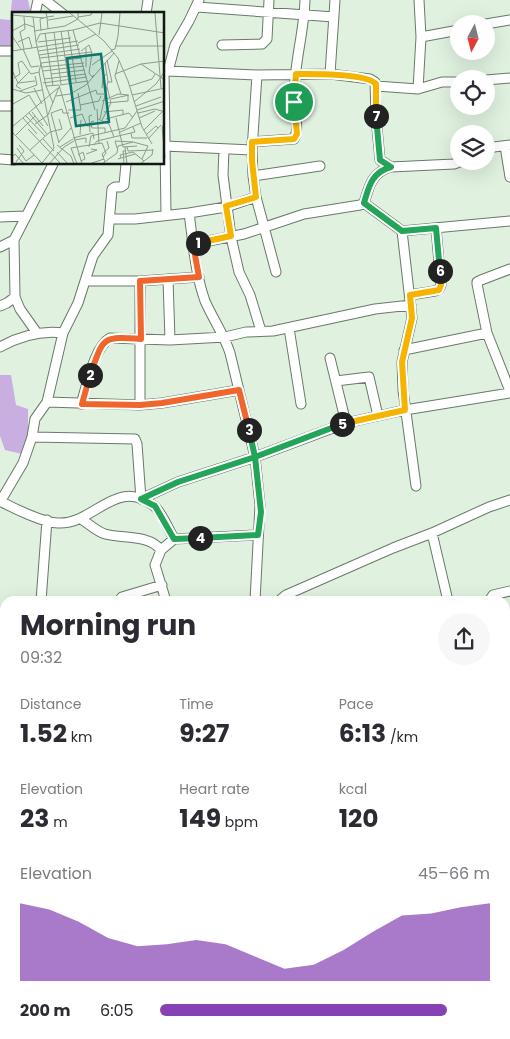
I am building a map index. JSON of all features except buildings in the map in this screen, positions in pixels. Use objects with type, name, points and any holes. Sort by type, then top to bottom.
[{"type":"street","points":[[45,0],[60,12]]},
{"type":"street","points":[[222,45],[262,44],[268,39],[269,0]]},
{"type":"street","points":[[165,146],[224,149],[294,139],[297,134],[294,102],[296,74],[305,0]]},
{"type":"street","points":[[330,74],[335,0]]},
{"type":"street","points":[[418,89],[421,38],[419,0]]},
{"type":"street","points":[[166,215],[165,71],[198,3],[304,16],[334,17]]},
{"type":"street","points":[[495,22],[510,20]]},
{"type":"street","points":[[421,38],[450,32]]},
{"type":"street","points":[[165,71],[257,75],[330,74],[370,79],[375,82],[376,86],[376,118],[380,160],[391,167]]},
{"type":"street","points":[[257,75],[252,146],[253,176],[256,197],[276,272]]},
{"type":"street","points":[[495,79],[510,78]]},
{"type":"street","points":[[376,86],[418,89],[442,82],[450,82]]},
{"type":"street","points":[[495,148],[508,146],[510,177]]},
{"type":"street","points":[[224,149],[223,175],[231,236],[239,272],[250,295],[261,331]]},
{"type":"street","points":[[364,203],[369,186],[382,169],[450,164]]},
{"type":"street","points":[[37,333],[20,309],[15,297],[14,240],[52,165]]},
{"type":"street","points":[[126,165],[124,185],[112,189],[108,235],[93,256],[78,303],[63,333],[47,402],[35,419],[32,437],[23,463],[0,502],[57,523],[81,519],[112,499],[127,496],[141,499],[155,506],[174,539]]},
{"type":"street","points":[[253,176],[320,166]]},
{"type":"street","points":[[110,219],[135,219],[189,213],[226,206],[256,197]]},
{"type":"street","points":[[193,244],[254,231],[304,214],[364,203]]},
{"type":"street","points":[[364,203],[402,231],[510,221]]},
{"type":"street","points":[[189,213],[199,277],[205,300],[225,337],[255,457],[261,512],[254,596]]},
{"type":"street","points":[[0,217],[25,216]]},
{"type":"street","points":[[82,404],[90,374],[102,345],[110,338],[170,340],[225,337],[290,328],[411,300],[439,290],[441,285],[436,228]]},
{"type":"street","points":[[402,231],[412,318],[404,350],[402,381],[416,486]]},
{"type":"street","points":[[0,247],[14,240]]},
{"type":"street","points":[[141,499],[178,482],[255,457],[346,423],[405,410],[510,392],[487,333],[477,282],[510,269]]},
{"type":"street","points":[[85,281],[140,281],[199,277]]},
{"type":"street","points":[[168,279],[170,340]]},
{"type":"street","points":[[140,281],[140,405]]},
{"type":"street","points":[[0,306],[15,297]]},
{"type":"street","points":[[290,328],[301,404]]},
{"type":"street","points":[[0,347],[37,333],[50,331],[63,333]]},
{"type":"street","points":[[404,350],[487,333]]},
{"type":"street","points":[[330,358],[346,423]]},
{"type":"street","points":[[336,381],[369,377],[378,416]]},
{"type":"street","points":[[47,402],[140,405],[239,390]]},
{"type":"street","points":[[32,437],[135,439],[141,499]]},
{"type":"street","points":[[285,596],[489,507],[510,500]]},
{"type":"street","points":[[81,519],[103,534],[155,543],[161,550]]},
{"type":"street","points":[[41,596],[47,520]]},
{"type":"street","points":[[432,533],[447,596]]},
{"type":"street","points":[[165,596],[155,564],[161,550],[174,539],[258,535]]},
{"type":"street","points":[[125,596],[162,585]]},
{"type":"street","points":[[492,596],[510,591]]},
{"type":"shaded area","points":[[12,0],[28,0],[31,12],[12,12],[12,48],[0,48],[0,19],[10,20]]},
{"type":"shaded area","points":[[0,375],[11,375],[16,405],[28,409],[28,442],[22,454],[5,450],[0,436]]},
{"type":"route","points":[[294,102],[296,74],[330,74],[370,79],[375,82],[380,160],[391,167],[382,169],[374,178],[367,191],[364,203],[402,231],[436,228],[441,285],[439,290],[410,295],[412,318],[402,362],[405,410],[346,423],[255,457],[261,512],[258,535],[174,539],[155,506],[141,499],[178,482],[255,457],[239,390],[184,400],[140,405],[82,404],[90,374],[105,341],[110,338],[141,339],[140,281],[199,277],[193,244],[231,236],[226,206],[256,197],[252,142],[294,139],[297,134],[294,102]]}]
